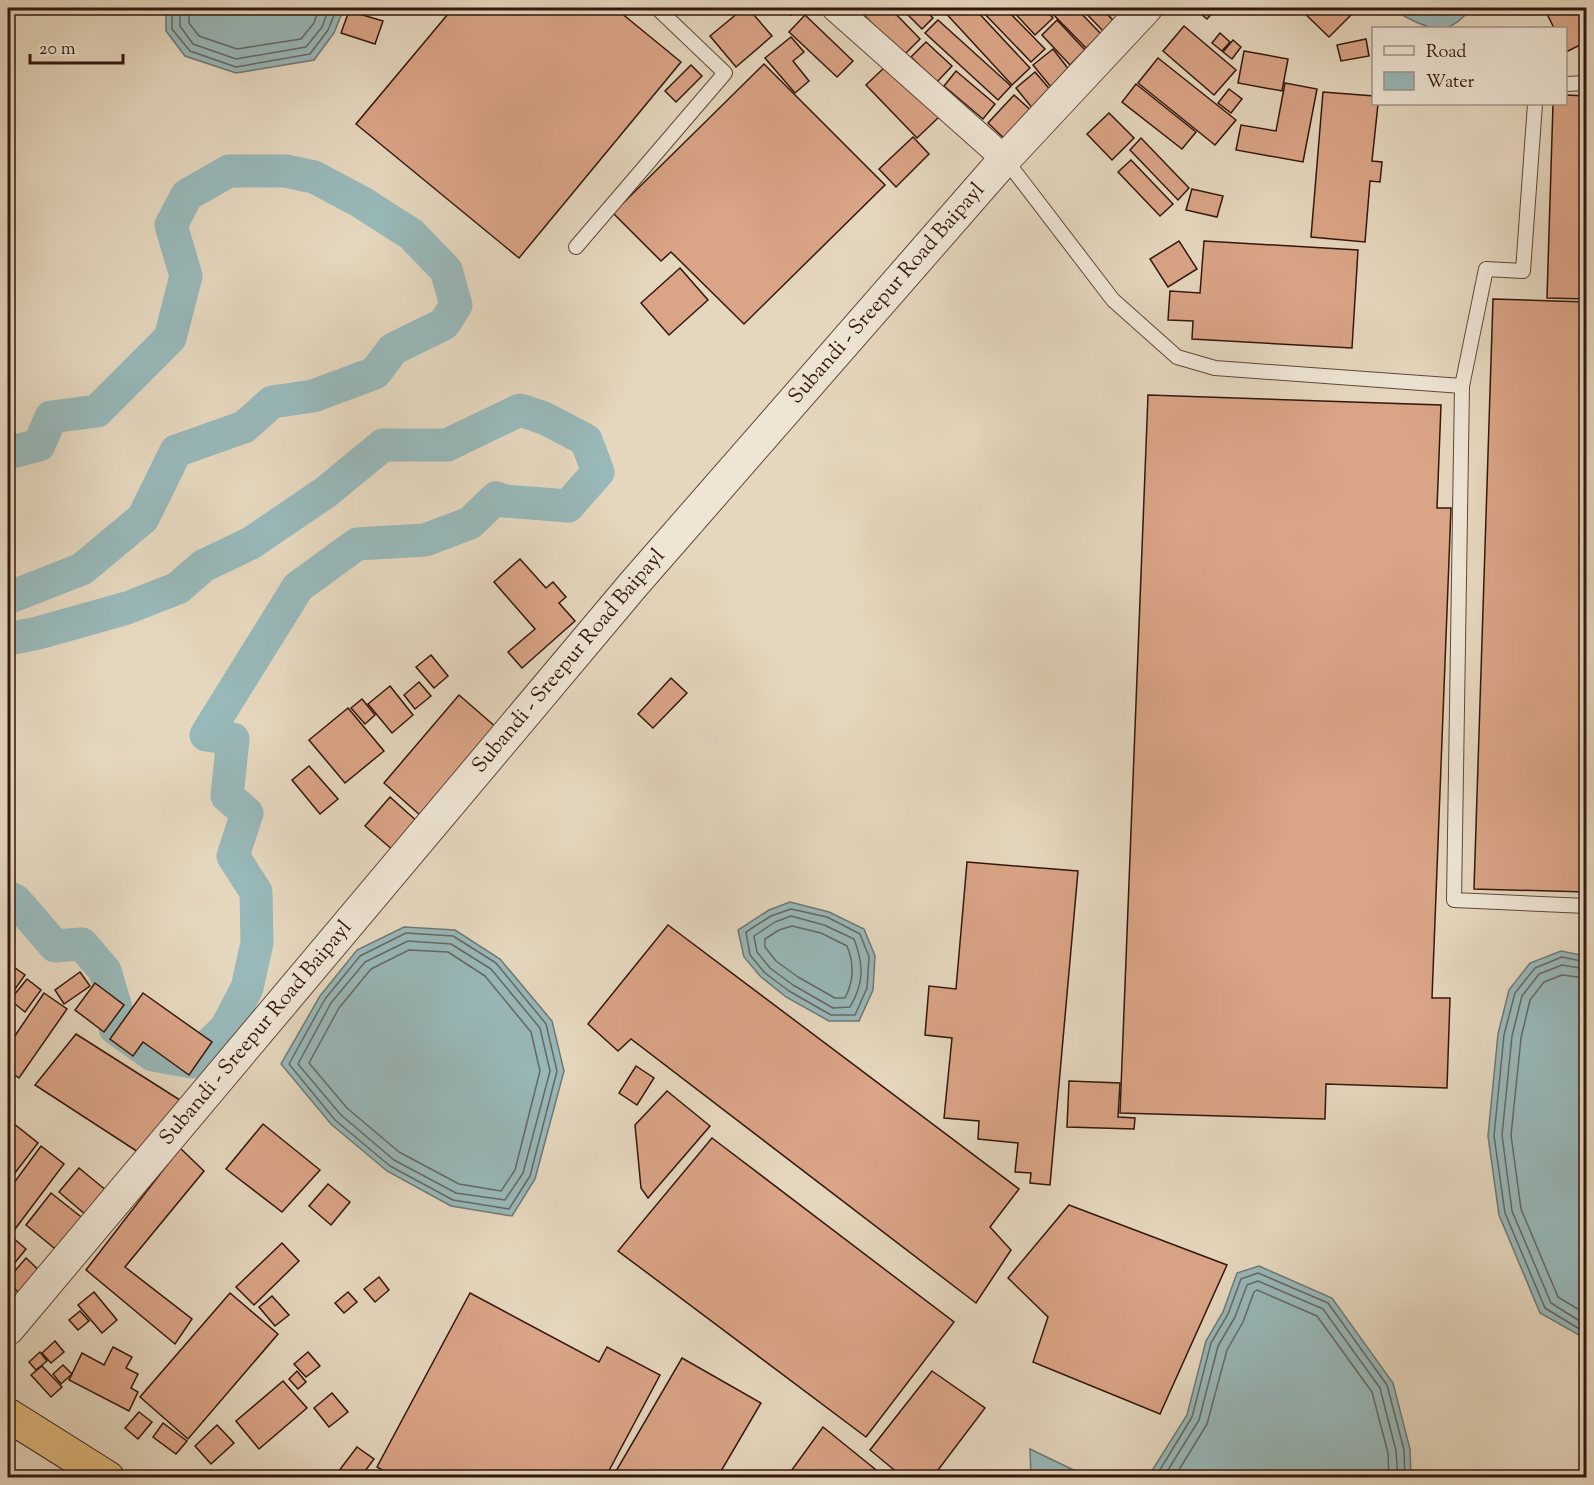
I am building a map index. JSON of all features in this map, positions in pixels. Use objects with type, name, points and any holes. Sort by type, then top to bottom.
[{"type":"highway","points":[[8,1415],[108,1478]]},
{"type":"street","points":[[835,8],[1005,159]]},
{"type":"street","name":"Subandi - Sreepur Road Baipayl","points":[[8,1329],[633,585],[1005,159],[1146,8]]},
{"type":"lane","points":[[576,247],[725,73],[657,8]]},
{"type":"lane","points":[[1567,84],[1587,83]]},
{"type":"lane","points":[[1535,105],[1523,271],[1486,269],[1462,386],[1454,900],[1587,906]]},
{"type":"lane","points":[[1005,159],[1113,300],[1177,357],[1215,368],[1462,386]]},
{"type":"water","points":[[166,8],[344,8],[334,33],[314,60],[236,73],[185,56],[166,31]]},
{"type":"water","points":[[1395,8],[1471,8],[1459,21],[1448,27],[1428,27],[1401,14]]},
{"type":"water","points":[[790,902],[829,912],[864,929],[875,956],[873,990],[859,1021],[829,1021],[786,997],[761,977],[744,957],[738,930],[769,910]]},
{"type":"water","points":[[404,927],[455,930],[500,959],[552,1021],[564,1071],[535,1179],[512,1216],[451,1206],[387,1171],[331,1124],[281,1064],[320,996],[357,950]]},
{"type":"water","points":[[1561,951],[1586,956],[1586,1339],[1540,1313],[1499,1215],[1488,1136],[1498,1034],[1509,990],[1530,963]]},
{"type":"water","points":[[1259,1266],[1332,1298],[1393,1383],[1410,1449],[1411,1477],[1148,1477],[1187,1415],[1206,1341],[1223,1312],[1237,1273]]},
{"type":"water","points":[[1030,1449],[1088,1477],[1031,1477]]},
{"type":"building","points":[[453,8],[615,8],[681,62],[519,258],[356,124]]},
{"type":"building","points":[[744,8],[748,8],[772,36],[736,67],[710,36]]},
{"type":"building","points":[[785,8],[801,8],[791,15]]},
{"type":"building","points":[[872,8],[890,8],[920,39],[903,56],[864,15]]},
{"type":"building","points":[[901,8],[923,8],[933,18],[922,29]]},
{"type":"building","points":[[941,8],[974,8],[1030,68],[1012,85]]},
{"type":"building","points":[[979,8],[1005,8],[1045,49],[1031,62]]},
{"type":"building","points":[[1010,8],[1044,8],[1053,18],[1035,35]]},
{"type":"building","points":[[1047,8],[1076,8],[1101,34],[1086,48]]},
{"type":"building","points":[[1081,8],[1101,8],[1114,21],[1103,31]]},
{"type":"building","points":[[1104,8],[1120,8],[1112,15]]},
{"type":"building","points":[[1194,8],[1217,8],[1207,19]]},
{"type":"building","points":[[1299,8],[1358,8],[1329,37]]},
{"type":"building","points":[[1544,8],[1586,8],[1586,42],[1567,52],[1567,27],[1554,27]]},
{"type":"building","points":[[349,11],[383,21],[375,44],[341,33]]},
{"type":"building","points":[[805,15],[853,61],[837,77],[789,32]]},
{"type":"building","points":[[938,20],[1011,86],[998,100],[925,33]]},
{"type":"building","points":[[1057,20],[1085,50],[1070,65],[1042,35]]},
{"type":"building","points":[[1184,26],[1236,70],[1214,95],[1163,51]]},
{"type":"building","points":[[1220,33],[1230,42],[1222,51],[1212,43]]},
{"type":"building","points":[[791,37],[804,52],[793,61],[809,81],[795,93],[765,58]]},
{"type":"building","points":[[1366,39],[1369,56],[1341,61],[1337,45]]},
{"type":"building","points":[[1233,40],[1241,47],[1232,59],[1223,52]]},
{"type":"building","points":[[926,42],[952,66],[937,82],[911,57]]},
{"type":"building","points":[[1053,49],[1070,71],[1051,87],[1033,65]]},
{"type":"building","points":[[1244,51],[1288,59],[1282,91],[1238,83]]},
{"type":"building","points":[[1158,58],[1236,120],[1215,145],[1138,83]]},
{"type":"building","points":[[764,64],[885,185],[744,324],[671,252],[661,261],[613,213]]},
{"type":"building","points":[[888,64],[939,117],[917,138],[866,85]]},
{"type":"building","points":[[691,65],[702,76],[676,102],[665,91]]},
{"type":"building","points":[[956,71],[995,104],[983,119],[944,86]]},
{"type":"building","points":[[1035,72],[1053,93],[1033,109],[1016,88]]},
{"type":"building","points":[[1285,83],[1317,89],[1303,162],[1236,150],[1241,125],[1276,131]]},
{"type":"building","points":[[1136,84],[1196,132],[1182,149],[1122,102]]},
{"type":"building","points":[[1229,89],[1242,99],[1231,113],[1218,103]]},
{"type":"building","points":[[1323,92],[1372,96],[1372,105],[1378,105],[1372,161],[1382,162],[1380,182],[1370,181],[1365,242],[1311,237]]},
{"type":"building","points":[[1014,95],[1036,115],[1009,143],[988,123]]},
{"type":"building","points":[[1567,95],[1586,96],[1586,299],[1547,298],[1553,105],[1567,105]]},
{"type":"building","points":[[1109,113],[1134,138],[1112,160],[1087,134]]},
{"type":"building","points":[[913,137],[929,154],[896,187],[879,169]]},
{"type":"building","points":[[1141,138],[1189,188],[1178,200],[1130,150]]},
{"type":"building","points":[[1131,160],[1173,204],[1160,216],[1118,172]]},
{"type":"building","points":[[1192,189],[1223,196],[1217,217],[1186,210]]},
{"type":"building","points":[[1179,241],[1197,269],[1168,287],[1150,259]]},
{"type":"building","points":[[1204,241],[1358,250],[1352,348],[1192,339],[1193,321],[1168,320],[1170,291],[1200,293]]},
{"type":"building","points":[[680,268],[708,300],[669,335],[641,303]]},
{"type":"building","points":[[1493,299],[1586,302],[1586,892],[1474,889]]},
{"type":"building","points":[[1148,395],[1441,405],[1437,508],[1451,508],[1432,998],[1450,998],[1447,1088],[1326,1084],[1325,1119],[1120,1113]]},
{"type":"building","points":[[520,559],[546,588],[553,582],[566,597],[559,603],[575,621],[522,668],[508,652],[535,629],[494,582]]},
{"type":"building","points":[[431,655],[448,676],[434,688],[416,667]]},
{"type":"building","points":[[671,678],[687,693],[653,728],[638,714]]},
{"type":"building","points":[[419,682],[431,696],[415,709],[404,695]]},
{"type":"building","points":[[390,686],[413,715],[392,733],[368,704]]},
{"type":"building","points":[[459,695],[497,728],[421,816],[384,783]]},
{"type":"building","points":[[362,699],[375,715],[365,724],[351,708]]},
{"type":"building","points":[[348,708],[384,751],[345,783],[309,740]]},
{"type":"building","points":[[309,766],[338,799],[320,814],[292,780]]},
{"type":"building","points":[[390,797],[419,823],[394,851],[365,826]]},
{"type":"building","points":[[967,862],[1078,871],[1050,1185],[1030,1183],[1031,1173],[1015,1172],[1018,1143],[978,1139],[979,1121],[944,1118],[952,1038],[925,1035],[929,986],[956,989]]},
{"type":"building","points":[[668,925],[1019,1189],[990,1227],[1011,1250],[976,1303],[631,1039],[618,1051],[588,1024]]},
{"type":"building","points":[[11,965],[25,975],[8,999],[8,969]]},
{"type":"building","points":[[80,972],[90,986],[64,1004],[55,990]]},
{"type":"building","points":[[27,979],[41,990],[25,1012],[10,1000]]},
{"type":"building","points":[[95,983],[124,1005],[104,1032],[75,1010]]},
{"type":"building","points":[[44,993],[67,1009],[19,1078],[8,1070],[8,1046]]},
{"type":"building","points":[[143,993],[212,1042],[189,1075],[143,1042],[133,1056],[110,1039]]},
{"type":"building","points":[[76,1034],[183,1102],[138,1152],[35,1085]]},
{"type":"building","points":[[636,1066],[654,1078],[637,1105],[619,1093]]},
{"type":"building","points":[[1069,1081],[1120,1083],[1118,1117],[1135,1118],[1134,1129],[1067,1127]]},
{"type":"building","points":[[667,1091],[710,1126],[648,1198],[641,1188],[635,1125]]},
{"type":"building","points":[[13,1123],[38,1143],[8,1182],[8,1131]]},
{"type":"building","points":[[263,1124],[320,1170],[282,1212],[226,1169]]},
{"type":"building","points":[[712,1138],[954,1322],[866,1437],[618,1251]]},
{"type":"building","points":[[41,1146],[64,1164],[12,1233],[8,1229],[8,1191]]},
{"type":"building","points":[[180,1148],[204,1171],[125,1267],[192,1319],[175,1344],[86,1270]]},
{"type":"building","points":[[79,1168],[107,1191],[86,1215],[59,1192]]},
{"type":"building","points":[[328,1184],[350,1202],[331,1225],[309,1206]]},
{"type":"building","points":[[51,1193],[85,1220],[59,1252],[26,1225]]},
{"type":"building","points":[[1069,1205],[1227,1265],[1160,1414],[1033,1362],[1048,1317],[1008,1278]]},
{"type":"building","points":[[12,1237],[26,1249],[8,1271],[8,1243]]},
{"type":"building","points":[[282,1243],[299,1261],[254,1305],[236,1287]]},
{"type":"building","points":[[26,1258],[44,1275],[24,1298],[8,1282],[8,1279]]},
{"type":"building","points":[[379,1277],[389,1290],[375,1302],[364,1289]]},
{"type":"building","points":[[94,1292],[117,1320],[102,1333],[78,1305]]},
{"type":"building","points":[[348,1292],[357,1302],[344,1313],[335,1303]]},
{"type":"building","points":[[230,1293],[278,1334],[188,1439],[140,1397]]},
{"type":"building","points":[[470,1293],[599,1362],[607,1347],[660,1375],[605,1478],[396,1478],[377,1467]]},
{"type":"building","points":[[272,1296],[289,1315],[275,1326],[259,1307]]},
{"type":"building","points":[[80,1311],[89,1321],[78,1330],[69,1320]]},
{"type":"building","points":[[55,1341],[64,1352],[51,1363],[42,1353]]},
{"type":"building","points":[[113,1347],[132,1357],[126,1368],[138,1374],[131,1388],[138,1392],[129,1411],[69,1380],[82,1353],[104,1365]]},
{"type":"building","points":[[40,1352],[47,1361],[36,1370],[29,1362]]},
{"type":"building","points":[[308,1352],[320,1366],[306,1377],[294,1364]]},
{"type":"building","points":[[682,1358],[761,1403],[717,1478],[612,1478]]},
{"type":"building","points":[[63,1365],[72,1374],[61,1384],[53,1374]]},
{"type":"building","points":[[42,1366],[62,1387],[51,1397],[31,1375]]},
{"type":"building","points":[[297,1371],[306,1382],[298,1389],[289,1379]]},
{"type":"building","points":[[932,1371],[985,1408],[932,1478],[904,1478],[870,1450]]},
{"type":"building","points":[[283,1381],[307,1408],[259,1449],[236,1421]]},
{"type":"building","points":[[332,1393],[348,1412],[329,1427],[314,1408]]},
{"type":"building","points":[[139,1412],[152,1422],[138,1439],[125,1428]]},
{"type":"building","points":[[163,1423],[187,1441],[176,1454],[153,1437]]},
{"type":"building","points":[[217,1425],[234,1443],[211,1464],[195,1446]]},
{"type":"building","points":[[823,1427],[886,1478],[786,1478]]},
{"type":"building","points":[[357,1447],[374,1459],[360,1478],[346,1478],[338,1472]]},
{"type":"waterway","points":[[8,453],[39,445],[51,417],[97,411],[170,338],[186,276],[171,225],[187,195],[229,171],[286,171],[314,177],[361,202],[411,234],[446,270],[456,305],[444,324],[393,349],[375,373],[313,396],[272,402],[244,427],[176,451],[143,518],[82,569],[8,598]]},
{"type":"waterway","points":[[8,639],[127,608],[178,588],[203,566],[251,543],[326,492],[383,445],[447,445],[520,410],[544,418],[586,440],[598,472],[568,506],[505,501],[496,498],[470,523],[425,540],[357,544],[298,587],[206,735],[233,739],[227,796],[247,813],[233,856],[256,892],[257,943],[247,988],[226,1028],[192,1062],[153,1055],[115,1028],[116,1008],[105,971],[82,944],[55,946],[16,901],[8,897]]}]
